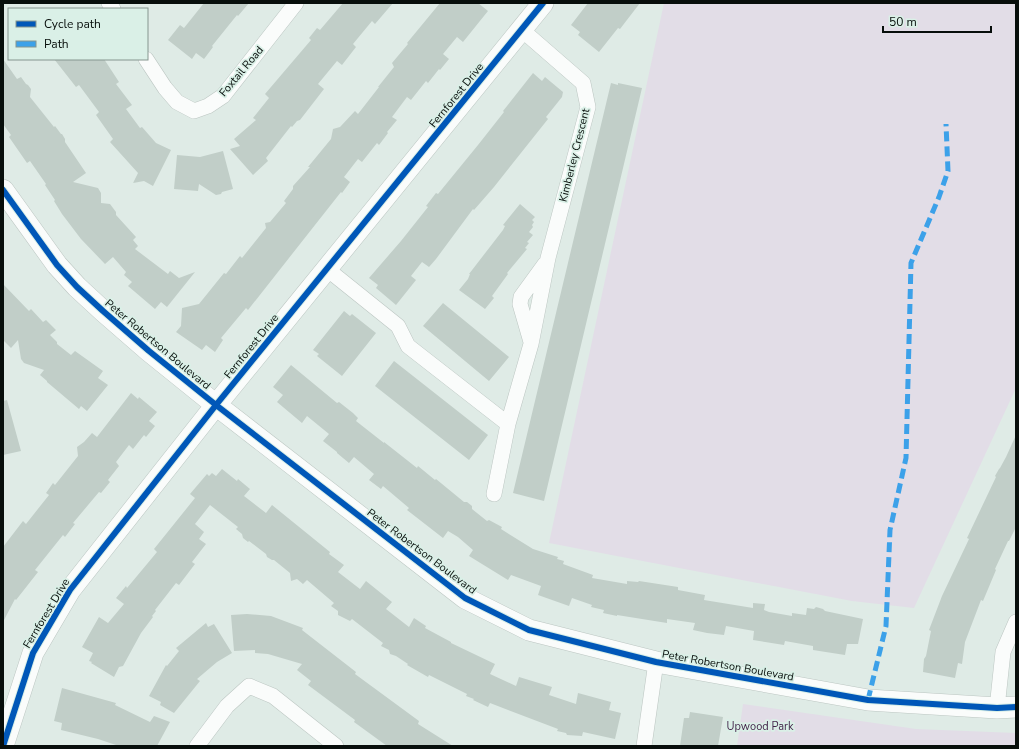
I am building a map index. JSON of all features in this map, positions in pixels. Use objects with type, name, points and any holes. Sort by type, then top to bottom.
[{"type":"street","name":"Foxtail Road","points":[[147,60],[165,88],[177,102],[194,111],[208,106],[223,96],[296,3]]},
{"type":"street","name":"Fernforest Drive","points":[[3,746],[33,653],[70,590],[216,405],[543,3]]},
{"type":"street","name":"Kimberley Crescent","points":[[494,494],[508,424],[531,344],[548,258],[588,107],[583,83],[522,30]]},
{"type":"street","name":"Peter Robertson Boulevard","points":[[3,190],[45,249],[77,287],[149,351],[216,405],[465,598],[529,630],[656,662],[868,700],[1006,708]]},
{"type":"street","points":[[327,269],[398,326],[408,346],[508,424]]},
{"type":"street","points":[[1006,708],[1004,652],[1016,622]]},
{"type":"street","points":[[644,746],[656,662]]},
{"type":"street","points":[[197,746],[227,706],[249,686],[273,696],[336,746]]},
{"type":"green space","points":[[664,3],[1016,3],[1016,388],[914,608],[852,601],[549,543]]},
{"type":"green space","name":"Upwood Park","points":[[743,704],[916,729],[1016,733],[1016,746],[737,746]]},
{"type":"building","points":[[204,3],[249,3],[238,16],[237,15],[212,46],[213,47],[204,59],[196,53],[192,59],[168,40],[180,25],[184,28]]},
{"type":"building","points":[[343,3],[393,3],[375,24],[372,21],[353,44],[356,47],[342,65],[337,61],[318,84],[324,89],[300,120],[297,121],[292,127],[291,126],[266,158],[268,161],[253,175],[230,149],[240,146],[234,139],[256,120],[253,118],[269,98],[265,94],[311,40],[309,38],[317,28],[320,30]]},
{"type":"building","points":[[440,3],[478,3],[488,11],[463,42],[457,37],[443,54],[449,59],[428,83],[426,81],[411,100],[407,97],[392,117],[397,120],[379,145],[377,143],[362,162],[358,159],[344,177],[350,182],[342,193],[341,192],[248,310],[246,308],[221,338],[223,340],[215,352],[206,345],[202,350],[176,332],[181,326],[182,308],[199,304],[224,273],[226,274],[240,256],[242,258],[266,228],[265,223],[270,222],[286,203],[284,201],[293,189],[293,186],[310,167],[308,167],[331,139],[333,129],[340,127],[355,111],[358,114],[394,67],[392,63]]},
{"type":"building","points":[[588,3],[640,3],[620,29],[618,28],[599,52],[578,35],[580,32],[571,25]]},
{"type":"building","points":[[3,59],[17,79],[21,77],[31,89],[30,97],[54,127],[55,126],[62,134],[65,142],[86,173],[73,182],[98,188],[101,193],[101,203],[110,204],[116,212],[116,215],[136,237],[133,240],[138,246],[135,249],[168,274],[170,271],[179,278],[195,272],[167,307],[161,302],[155,309],[128,286],[132,282],[124,275],[126,272],[113,257],[105,264],[81,239],[62,214],[45,185],[46,184],[30,161],[27,163],[9,137],[11,135],[3,124]]},
{"type":"building","points":[[55,60],[105,60],[119,82],[116,84],[132,105],[126,109],[140,128],[142,127],[156,143],[171,150],[153,186],[144,181],[133,183],[138,173],[110,142],[113,139],[96,115],[99,112],[79,85],[76,87]]},
{"type":"building","points":[[533,73],[542,81],[545,77],[563,92],[562,97],[546,117],[548,119],[494,187],[474,210],[473,209],[436,259],[429,267],[422,262],[411,276],[416,280],[396,305],[376,288],[378,285],[369,278],[428,207],[426,206],[436,193],[438,194],[478,145]]},
{"type":"building","points":[[611,83],[642,88],[544,501],[513,493]]},
{"type":"building","points":[[223,151],[233,189],[216,195],[199,184],[198,191],[174,189],[177,155],[200,157]]},
{"type":"building","points":[[520,204],[535,217],[532,220],[534,222],[532,225],[533,227],[529,232],[533,235],[527,242],[529,243],[525,248],[527,249],[507,273],[508,274],[492,296],[494,298],[485,309],[459,290],[468,279],[469,274],[503,230],[505,226],[503,225]]},
{"type":"building","points":[[3,284],[29,311],[31,309],[43,322],[46,320],[56,330],[50,335],[57,342],[57,344],[71,355],[75,351],[103,371],[98,378],[108,385],[87,411],[81,406],[79,409],[47,382],[40,375],[44,370],[24,363],[21,359],[18,340],[11,348],[3,340]]},
{"type":"building","points":[[443,303],[509,357],[489,381],[423,326]]},
{"type":"building","points":[[344,311],[350,316],[352,314],[376,333],[342,376],[317,356],[319,354],[313,350]]},
{"type":"building","points":[[394,361],[488,435],[469,460],[375,386]]},
{"type":"building","points":[[291,365],[337,403],[339,402],[353,413],[358,418],[356,421],[417,468],[418,466],[464,502],[467,502],[472,506],[472,509],[487,521],[489,520],[502,527],[501,529],[533,549],[558,557],[557,559],[564,561],[563,564],[593,575],[592,578],[627,584],[627,581],[639,581],[678,587],[678,590],[705,595],[704,600],[753,608],[753,603],[765,604],[764,610],[769,612],[792,616],[792,613],[806,615],[807,608],[814,609],[816,607],[825,611],[863,619],[858,644],[847,644],[845,655],[813,650],[813,646],[785,641],[784,645],[753,640],[754,631],[726,626],[724,635],[707,633],[693,630],[695,623],[667,619],[667,623],[617,616],[603,613],[604,610],[591,607],[592,605],[572,598],[569,606],[538,595],[541,586],[511,575],[508,580],[469,556],[473,550],[458,537],[448,531],[443,538],[407,510],[409,508],[383,486],[381,489],[369,480],[374,474],[354,457],[349,463],[323,441],[329,434],[307,416],[302,423],[277,402],[283,395],[273,387]]},
{"type":"building","points":[[131,393],[138,399],[139,397],[157,412],[149,421],[155,426],[146,437],[144,435],[133,449],[129,445],[116,462],[119,466],[108,480],[110,482],[101,493],[99,492],[73,523],[75,524],[65,537],[63,535],[35,570],[38,572],[16,600],[15,599],[3,622],[3,547],[23,521],[26,524],[49,495],[46,493],[53,483],[55,485],[78,456],[77,447],[92,433],[97,437]]},
{"type":"building","points":[[7,400],[21,451],[3,455],[3,401]]},
{"type":"building","points":[[1016,435],[1016,527],[995,569],[996,570],[983,601],[981,600],[965,642],[962,664],[958,663],[955,678],[923,672],[924,659],[926,656],[931,631],[929,630],[942,596],[969,539],[967,538],[996,477],[995,476]]},
{"type":"building","points":[[222,469],[250,489],[244,496],[266,513],[272,505],[330,552],[329,554],[344,565],[338,572],[360,589],[366,581],[392,602],[386,609],[409,627],[414,618],[426,626],[425,628],[451,643],[495,664],[490,674],[516,686],[519,677],[552,687],[549,695],[576,704],[578,693],[611,702],[609,710],[621,713],[615,739],[583,732],[582,736],[567,735],[566,733],[557,731],[558,729],[490,703],[488,707],[466,696],[467,694],[429,675],[428,677],[407,665],[408,664],[396,656],[390,654],[389,650],[381,646],[383,643],[352,619],[350,621],[338,615],[338,611],[331,606],[334,603],[307,580],[303,584],[297,579],[291,581],[290,573],[243,538],[242,534],[236,529],[238,527],[210,505],[195,524],[204,532],[199,539],[206,544],[192,562],[195,564],[179,585],[176,583],[155,610],[156,611],[152,616],[153,617],[141,633],[123,666],[119,667],[114,677],[91,663],[92,662],[89,661],[93,653],[82,647],[99,617],[108,623],[124,604],[116,598],[126,586],[127,588],[157,552],[154,549],[195,498],[190,494],[207,474],[209,476],[212,473],[216,476]]},
{"type":"building","points":[[247,614],[271,616],[303,628],[302,630],[356,672],[355,674],[419,721],[418,724],[453,746],[387,746],[308,685],[311,681],[297,670],[302,664],[268,654],[255,653],[255,650],[234,651],[231,615]]},
{"type":"building","points":[[206,623],[208,627],[214,624],[232,653],[217,662],[197,679],[200,681],[174,713],[160,705],[161,702],[149,696],[166,665],[167,666],[179,651],[176,648]]},
{"type":"building","points":[[62,688],[116,703],[115,705],[150,722],[154,716],[170,722],[157,746],[119,746],[61,730],[62,723],[54,721]]},
{"type":"building","points":[[690,712],[723,717],[718,746],[680,746],[684,718],[689,718]]},
{"type":"marked path","points":[[868,700],[886,626],[890,530],[906,458],[911,263],[939,197],[948,171],[946,124]]},
{"type":"cycle path","points":[[3,746],[33,653],[70,590],[216,405],[543,3]]},
{"type":"cycle path","points":[[3,190],[57,265],[77,287],[103,311],[149,351],[216,405],[465,598],[529,630],[656,662],[868,700],[997,708],[1016,707]]}]
